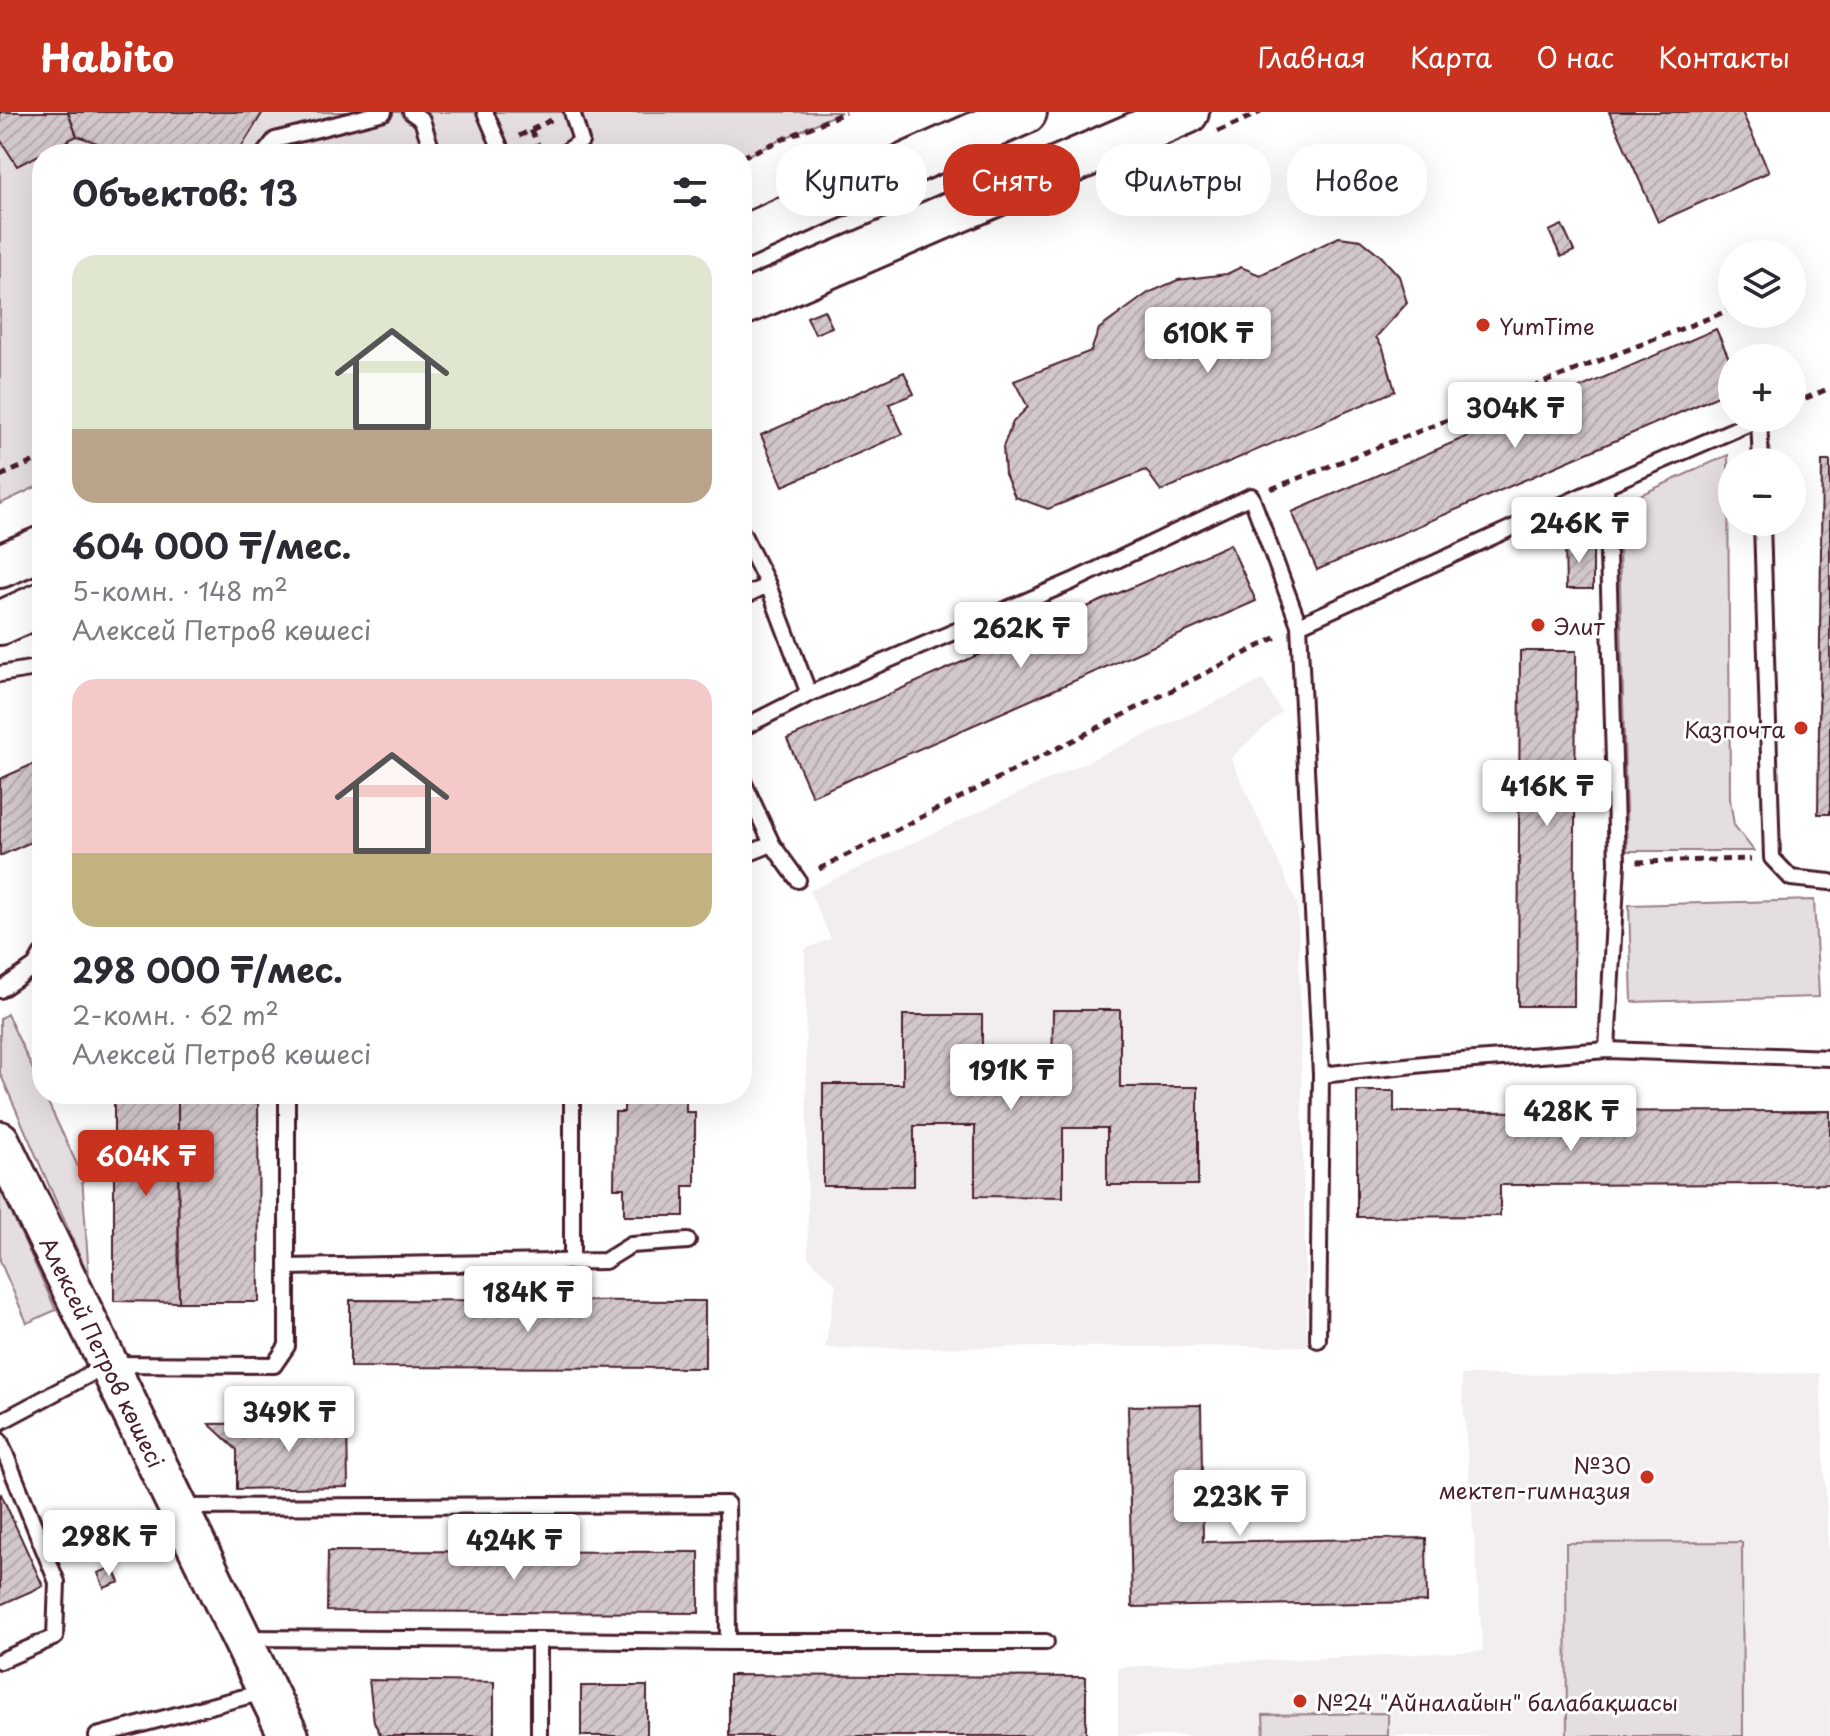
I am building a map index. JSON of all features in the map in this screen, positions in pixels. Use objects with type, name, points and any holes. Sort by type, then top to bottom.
[{"type":"main road","points":[[752,234],[1025,112]]},
{"type":"main road","points":[[752,300],[1187,112]]},
{"type":"main road","points":[[0,566],[32,552]]},
{"type":"main road","points":[[0,623],[32,609]]},
{"type":"street","name":"Алексей Петров көшесі","points":[[0,1141],[289,1736]]},
{"type":"lane","points":[[272,144],[275,140],[384,112]]},
{"type":"lane","points":[[411,112],[422,120],[430,144]]},
{"type":"lane","points":[[485,112],[498,144]]},
{"type":"lane","points":[[572,112],[581,141],[577,144]]},
{"type":"lane","points":[[1299,625],[1759,419],[1760,448]]},
{"type":"lane","points":[[1606,485],[1617,863],[1607,1050]]},
{"type":"lane","points":[[752,723],[809,694],[1073,581],[1251,496],[1299,625],[1321,1075],[1318,1340]]},
{"type":"lane","points":[[1762,536],[1772,858],[1791,878],[1830,882]]},
{"type":"lane","points":[[752,553],[768,585],[809,694]]},
{"type":"lane","points":[[752,592],[768,585]]},
{"type":"lane","points":[[0,674],[32,669]]},
{"type":"lane","points":[[752,801],[772,844],[798,880]]},
{"type":"lane","points":[[752,852],[772,844]]},
{"type":"lane","points":[[0,990],[32,968]]},
{"type":"lane","points":[[1321,1075],[1607,1050],[1830,1058]]},
{"type":"lane","points":[[0,1422],[109,1364],[274,1365],[287,1346],[287,1104]]},
{"type":"lane","points":[[572,1104],[572,1262]]},
{"type":"lane","points":[[287,1267],[605,1261],[631,1245],[688,1241]]},
{"type":"lane","points":[[0,1441],[57,1582],[55,1637],[0,1661]]},
{"type":"lane","points":[[178,1507],[727,1504],[728,1642]]},
{"type":"lane","points":[[241,1638],[1046,1642]]},
{"type":"lane","points":[[539,1640],[539,1736]]},
{"type":"lane","points":[[97,1736],[267,1691]]},
{"type":"path","points":[[752,153],[846,112]]},
{"type":"path","points":[[510,144],[556,118]]},
{"type":"path","points":[[531,130],[538,144]]},
{"type":"path","points":[[1251,496],[1718,314]]},
{"type":"path","points":[[1806,398],[1830,388]]},
{"type":"path","points":[[0,476],[32,462]]},
{"type":"path","points":[[798,880],[1299,625]]},
{"type":"path","points":[[1617,863],[1772,858]]},
{"type":"shaded area","points":[[0,112],[841,112],[752,153],[752,144],[32,144],[32,489],[0,504]]},
{"type":"shaded area","points":[[1718,460],[1718,536],[1728,536],[1730,799],[1734,825],[1754,851],[1627,851],[1618,505]]},
{"type":"shaded area","points":[[1263,680],[1281,712],[1231,758],[1298,905],[1307,1346],[825,1348],[836,1284],[808,1257],[805,949],[831,939],[809,891]]},
{"type":"shaded area","points":[[1814,900],[1819,997],[1632,1002],[1629,905]]},
{"type":"shaded area","points":[[7,1014],[32,1068],[32,1104],[49,1104],[82,1175],[89,1277],[0,1073],[0,1019]]},
{"type":"shaded area","points":[[0,1188],[56,1310],[27,1323],[0,1261]]},
{"type":"shaded area","name":"№30 мектеп-гимназия","points":[[1820,1373],[1830,1580],[1830,1736],[1118,1736],[1118,1667],[1483,1651],[1461,1375]]},
{"type":"shaded area","points":[[1742,1542],[1743,1736],[1567,1736],[1566,1543]]},
{"type":"shaded area","points":[[1388,1713],[1388,1736],[1264,1736],[1263,1715]]},
{"type":"building","points":[[0,112],[68,112],[77,136],[61,144],[32,144],[32,158],[17,166],[0,139]]},
{"type":"building","points":[[68,112],[263,112],[243,144],[100,144],[77,136]]},
{"type":"building","points":[[1609,112],[1742,112],[1769,172],[1658,222]]},
{"type":"building","points":[[1562,225],[1574,251],[1561,257],[1549,231]]},
{"type":"building","points":[[1339,237],[1361,240],[1399,276],[1407,303],[1376,337],[1383,348],[1395,391],[1161,491],[1146,470],[1048,509],[1015,497],[1005,474],[1003,447],[1013,422],[1028,407],[1014,381],[1091,351],[1099,329],[1148,293],[1178,280],[1227,274],[1241,267],[1260,275]]},
{"type":"building","points":[[824,310],[832,327],[815,334],[807,317]]},
{"type":"building","points":[[1716,329],[1723,344],[1718,344],[1718,396],[1317,570],[1292,512]]},
{"type":"building","points":[[904,372],[914,394],[889,404],[903,434],[783,486],[761,435]]},
{"type":"building","points":[[1822,461],[1830,461],[1830,814],[1818,814]]},
{"type":"building","points":[[1593,540],[1593,589],[1566,589],[1565,541]]},
{"type":"building","points":[[1230,544],[1256,601],[812,796],[787,739]]},
{"type":"building","points":[[1520,651],[1576,651],[1574,1006],[1518,1006]]},
{"type":"building","points":[[32,765],[32,842],[0,856],[0,779]]},
{"type":"building","points":[[1053,1010],[1120,1010],[1120,1087],[1198,1087],[1198,1185],[1107,1185],[1107,1128],[1063,1128],[1063,1197],[975,1196],[975,1126],[914,1126],[914,1186],[823,1186],[823,1084],[903,1084],[903,1015],[982,1015],[982,1087],[1052,1087]]},
{"type":"building","points":[[1357,1091],[1394,1091],[1394,1112],[1830,1111],[1830,1184],[1500,1185],[1500,1216],[1357,1217]]},
{"type":"building","points":[[114,1104],[178,1104],[179,1302],[114,1301]]},
{"type":"building","points":[[178,1104],[258,1104],[259,1302],[179,1302]]},
{"type":"building","points":[[624,1104],[686,1104],[686,1112],[695,1112],[695,1186],[684,1186],[684,1216],[624,1216],[624,1188],[614,1188],[615,1112],[624,1112]]},
{"type":"building","points":[[350,1300],[705,1301],[705,1368],[350,1367]]},
{"type":"building","points":[[1201,1405],[1203,1542],[1426,1538],[1427,1602],[1132,1607],[1128,1406]]},
{"type":"building","points":[[347,1422],[348,1487],[237,1489],[237,1450],[209,1424]]},
{"type":"building","points":[[0,1495],[43,1586],[0,1605]]},
{"type":"building","points":[[328,1551],[699,1552],[699,1613],[327,1611]]},
{"type":"building","points":[[113,1567],[120,1582],[104,1588],[98,1573]]},
{"type":"building","points":[[729,1675],[1086,1677],[1086,1736],[729,1736]]},
{"type":"building","points":[[369,1680],[494,1682],[494,1736],[381,1736],[374,1722]]},
{"type":"building","points":[[581,1686],[647,1686],[647,1736],[581,1736]]},
{"type":"place","name":"YumTime","points":[[1483,325]]},
{"type":"place","name":"Элит","points":[[1538,625]]},
{"type":"place","name":"Казпочта","points":[[1801,728]]},
{"type":"place","name":"№30 мектеп-гимназия","points":[[1647,1477]]},
{"type":"place","name":"№24 \"Айналайын\" балабақшасы","points":[[1300,1701]]}]
